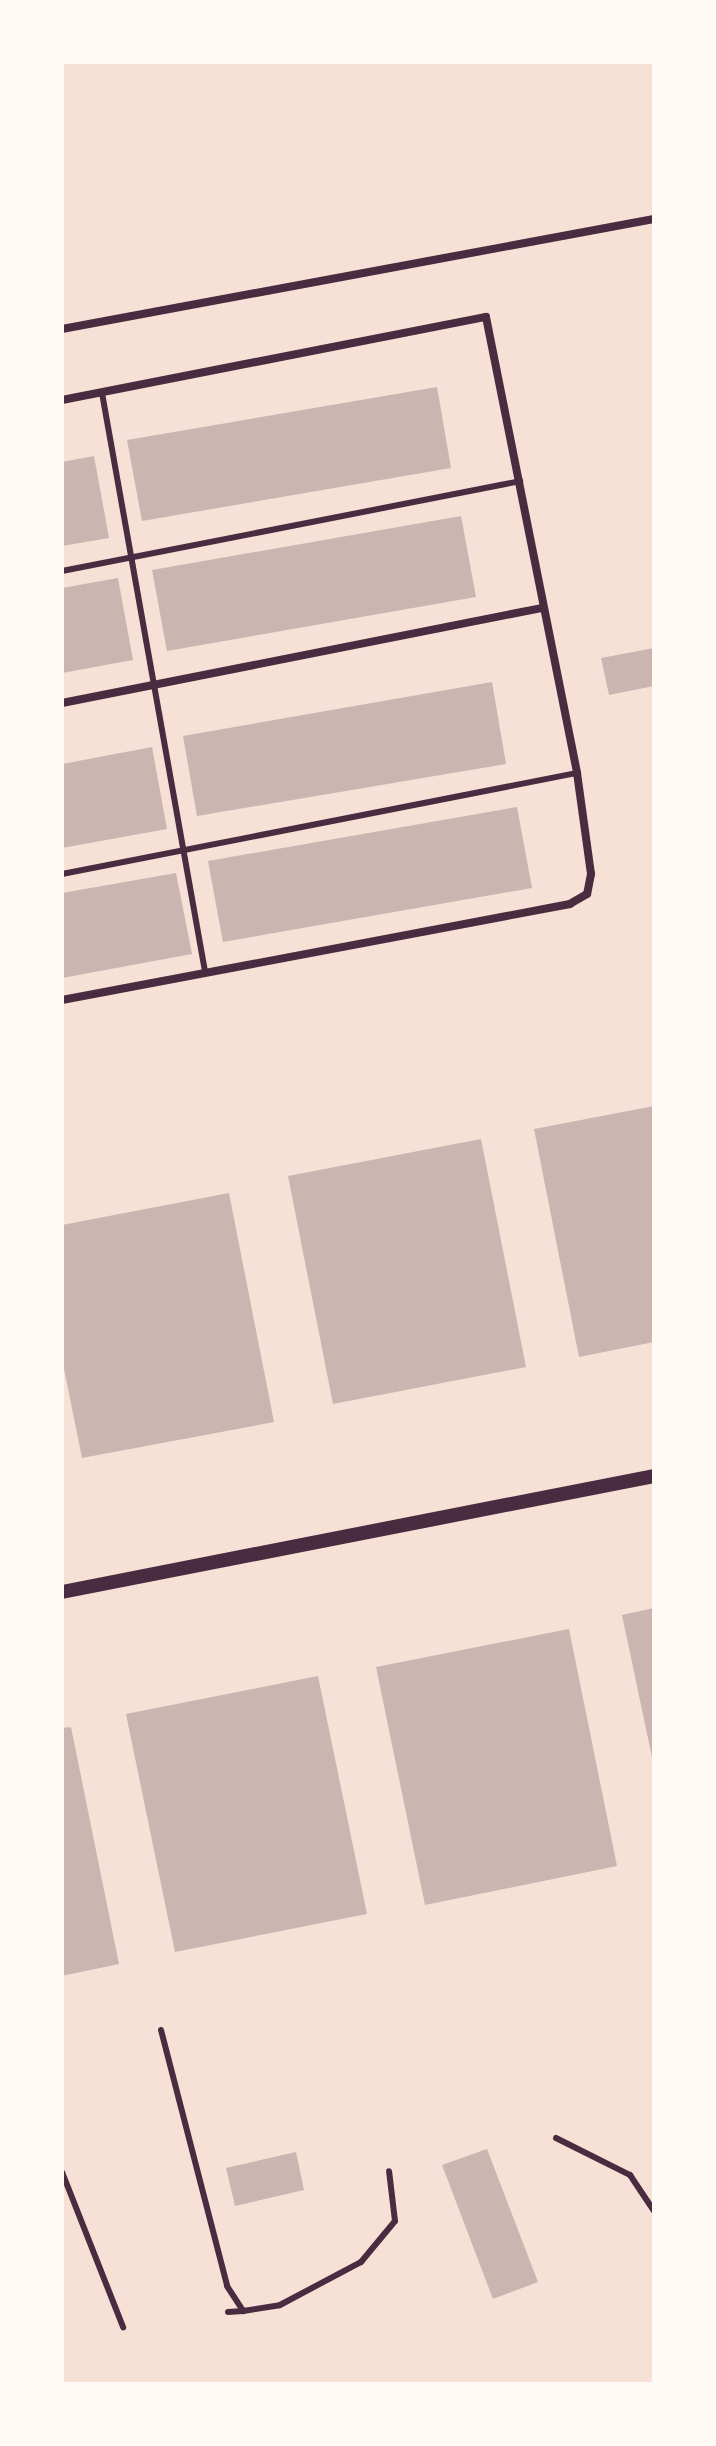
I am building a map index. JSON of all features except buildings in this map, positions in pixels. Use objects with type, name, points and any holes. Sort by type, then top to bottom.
[{"type":"street","points":[[62,329],[654,219]]},
{"type":"street","points":[[62,400],[486,317],[577,773],[591,874],[587,894],[570,904],[62,1000]]},
{"type":"street","points":[[62,703],[543,608]]},
{"type":"street","points":[[62,1592],[654,1476]]},
{"type":"lane","points":[[102,393],[205,971]]},
{"type":"lane","points":[[62,571],[520,481]]},
{"type":"lane","points":[[62,874],[577,773]]},
{"type":"lane","points":[[161,2030],[227,2286],[243,2311]]},
{"type":"lane","points":[[556,2138],[630,2175],[654,2211]]},
{"type":"lane","points":[[228,2312],[280,2305],[361,2262],[395,2221],[389,2171]]},
{"type":"lane","points":[[62,2172],[123,2327]]}]
